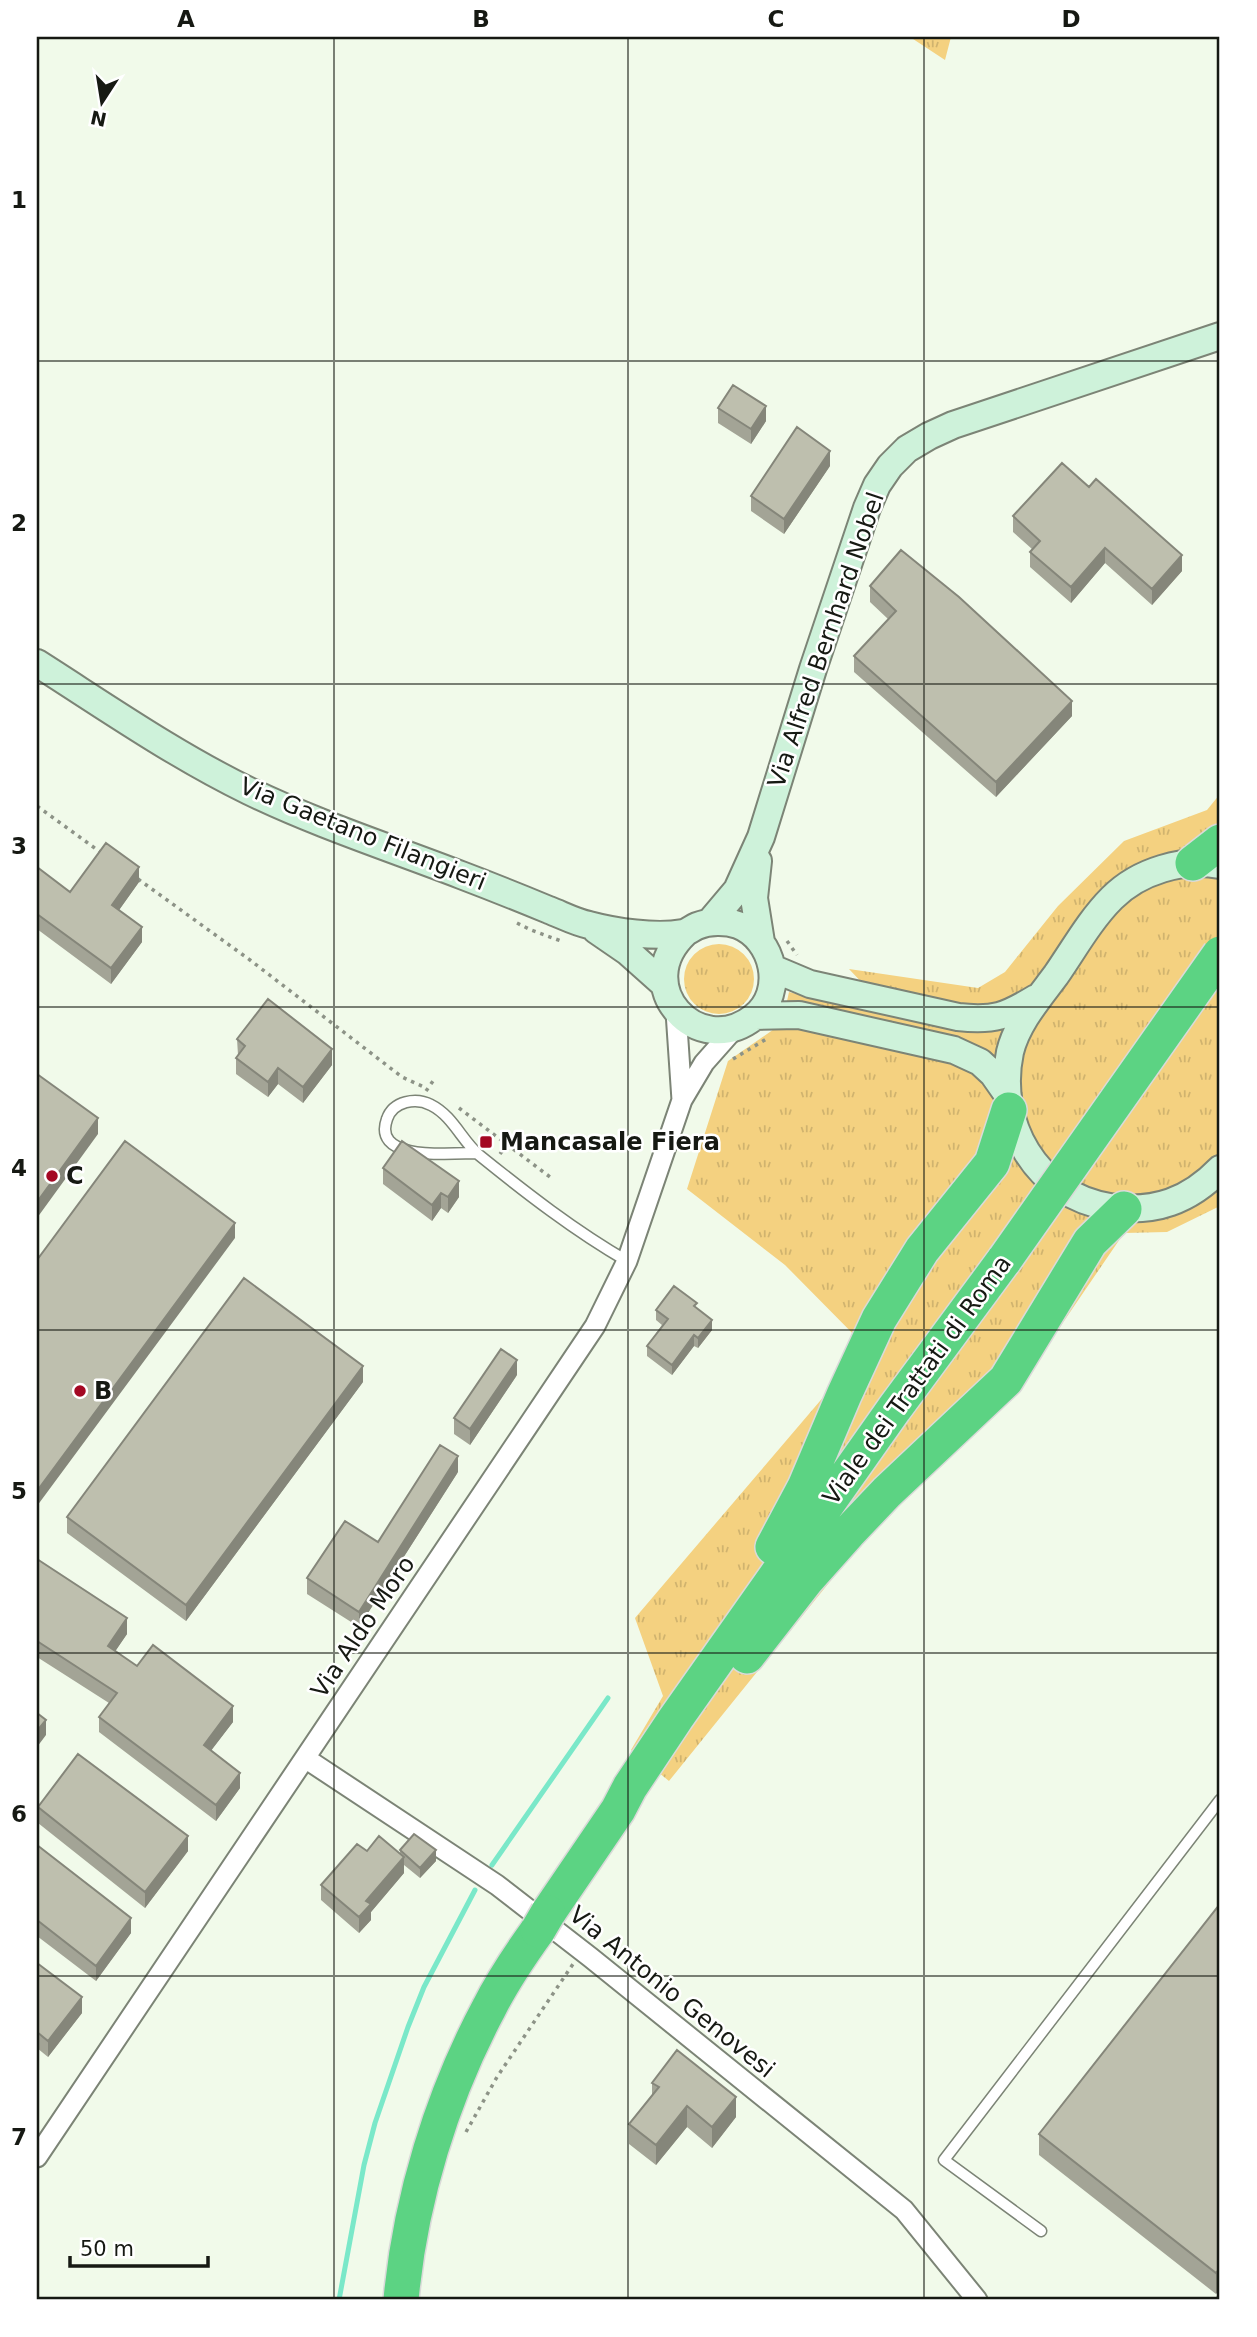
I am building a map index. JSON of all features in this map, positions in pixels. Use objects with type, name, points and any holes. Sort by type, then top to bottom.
[{"type":"highway","points":[[1207,864],[1220,842]]},
{"type":"highway","name":"Viale dei Trattati di Roma","points":[[1011,1264],[1220,954]]},
{"type":"highway","name":"Viale dei Trattati di Roma","points":[[401,2300],[422,2184],[452,2089],[488,2008],[508,1974],[618,1810],[630,1787],[681,1721],[894,1409],[1011,1264],[1220,988]]},
{"type":"highway","points":[[681,1721],[695,1674],[772,1550],[806,1487],[879,1319],[922,1250],[992,1163],[1008,1102]]},
{"type":"highway","points":[[681,1721],[730,1679],[807,1579],[887,1492],[1006,1380],[1090,1242],[1124,1209]]},
{"type":"street","name":"Via Alfred Bernhard Nobel","points":[[710,922],[737,890],[761,837],[866,508],[890,466],[907,449],[953,425],[1220,336]]},
{"type":"street","name":"Via Gaetano Filangieri","points":[[37,663],[164,743],[258,795],[588,925],[628,952],[665,985]]},
{"type":"street","name":"Via Alfred Bernhard Nobel","points":[[761,837],[754,898],[772,938]]},
{"type":"street","points":[[1008,1102],[1010,1052],[1016,1037],[1041,995],[1113,897],[1151,872],[1176,865],[1207,864]]},
{"type":"street","points":[[753,1027],[770,994],[773,981],[770,958],[772,938],[724,922],[710,922],[685,933],[670,951],[666,962],[665,985],[676,1012],[695,1025],[715,1030],[753,1027],[799,1015],[954,1050],[980,1062],[993,1073],[1008,1102],[1015,1132],[1034,1164],[1065,1190],[1084,1200],[1124,1209],[1162,1205],[1191,1194],[1220,1169]]},
{"type":"street","name":"Via Gaetano Filangieri","points":[[588,925],[650,934],[685,933]]},
{"type":"street","points":[[772,968],[810,984],[976,1019],[1008,1015],[1041,995]]},
{"type":"street","name":"Via Aldo Moro","points":[[676,1012],[682,1100]]},
{"type":"street","name":"Via Aldo Moro","points":[[37,2157],[595,1326],[627,1261],[682,1100],[704,1063],[753,1027]]},
{"type":"street","name":"Via Antonio Genovesi","points":[[305,1758],[474,1868],[582,1950],[904,2210],[977,2300]]},
{"type":"lane","points":[[476,1153],[427,1154],[405,1151],[387,1135],[385,1124],[393,1109],[412,1100],[433,1106],[451,1122],[476,1153],[590,1240],[627,1261]]},
{"type":"lane","points":[[1041,2231],[944,2160],[1220,1800]]},
{"type":"path","points":[[37,806],[104,855]]},
{"type":"path","points":[[138,879],[250,960],[402,1077],[435,1092]]},
{"type":"path","points":[[772,938],[798,956]]},
{"type":"path","points":[[722,1066],[753,1027]]},
{"type":"path","points":[[453,1103],[550,1177]]},
{"type":"path","points":[[492,1165],[513,1137]]},
{"type":"path","points":[[462,2142],[497,2077],[582,1950]]},
{"type":"path","points":[[1216,2300],[1220,2295]]},
{"type":"green space","points":[[910,37],[951,37],[945,60]]},
{"type":"green space","points":[[1220,794],[1220,1206],[1167,1232],[1124,1233],[1021,1384],[861,1543],[669,1781],[631,1750],[663,1696],[635,1618],[866,1347],[785,1265],[687,1189],[728,1061],[777,1027],[789,1003],[789,992],[834,1004],[882,1004],[849,969],[978,988],[1005,972],[1058,906],[1124,841],[1207,810]]},
{"type":"green space","points":[[712,944],[726,944],[739,949],[749,959],[754,979],[749,999],[739,1009],[726,1014],[712,1014],[699,1009],[689,999],[684,986],[684,972],[689,959],[699,949]]},
{"type":"building","points":[[733,385],[766,406],[751,429],[718,408]]},
{"type":"building","points":[[797,427],[830,451],[784,519],[751,496]]},
{"type":"building","points":[[1062,463],[1089,487],[1096,479],[1182,555],[1152,589],[1105,548],[1071,587],[1030,552],[1040,541],[1013,516]]},
{"type":"building","points":[[901,550],[959,597],[1072,701],[996,782],[854,656],[896,611],[870,586]]},
{"type":"building","points":[[106,843],[139,867],[112,905],[142,927],[111,968],[37,914],[37,867],[70,892]]},
{"type":"building","points":[[268,999],[332,1049],[303,1087],[278,1068],[268,1082],[236,1058],[245,1046],[237,1039]]},
{"type":"building","name":"C","points":[[37,1074],[98,1118],[37,1202]]},
{"type":"building","name":"B","points":[[125,1141],[235,1223],[37,1491],[37,1260]]},
{"type":"building","points":[[402,1141],[459,1181],[448,1197],[441,1193],[432,1205],[383,1168]]},
{"type":"building","points":[[244,1278],[363,1366],[186,1605],[67,1517]]},
{"type":"building","points":[[674,1286],[697,1303],[694,1306],[712,1320],[698,1338],[694,1335],[672,1365],[647,1346],[668,1319],[656,1310]]},
{"type":"building","points":[[501,1349],[517,1360],[470,1429],[454,1418]]},
{"type":"building","points":[[440,1445],[458,1456],[359,1612],[307,1578],[345,1521],[378,1542]]},
{"type":"building","points":[[37,1559],[127,1618],[108,1646],[137,1666],[153,1645],[233,1706],[204,1745],[240,1773],[216,1805],[99,1717],[117,1693],[37,1641]]},
{"type":"building","points":[[37,1713],[46,1720],[37,1731]]},
{"type":"building","points":[[78,1754],[188,1836],[145,1892],[38,1807]]},
{"type":"building","points":[[414,1834],[436,1850],[420,1868],[400,1850]]},
{"type":"building","points":[[379,1836],[404,1857],[366,1901],[371,1904],[359,1917],[321,1885],[357,1844],[367,1851]]},
{"type":"building","points":[[37,1845],[131,1918],[96,1966],[37,1920]]},
{"type":"building","points":[[1220,1904],[1220,2268],[1216,2273],[1039,2134]]},
{"type":"building","points":[[37,1963],[82,1997],[48,2041],[37,2032]]},
{"type":"building","points":[[677,2050],[736,2097],[712,2127],[687,2106],[656,2145],[629,2124],[659,2087],[652,2083]]},
{"type":"waterway","points":[[492,1865],[608,1698]]},
{"type":"waterway","points":[[339,2300],[364,2165],[375,2123],[424,1987],[475,1890]]},
{"type":"place","name":"Mancasale Fiera","points":[[486,1142]]},
{"type":"place","name":"C","points":[[52,1176]]},
{"type":"place","name":"B","points":[[80,1391]]}]
